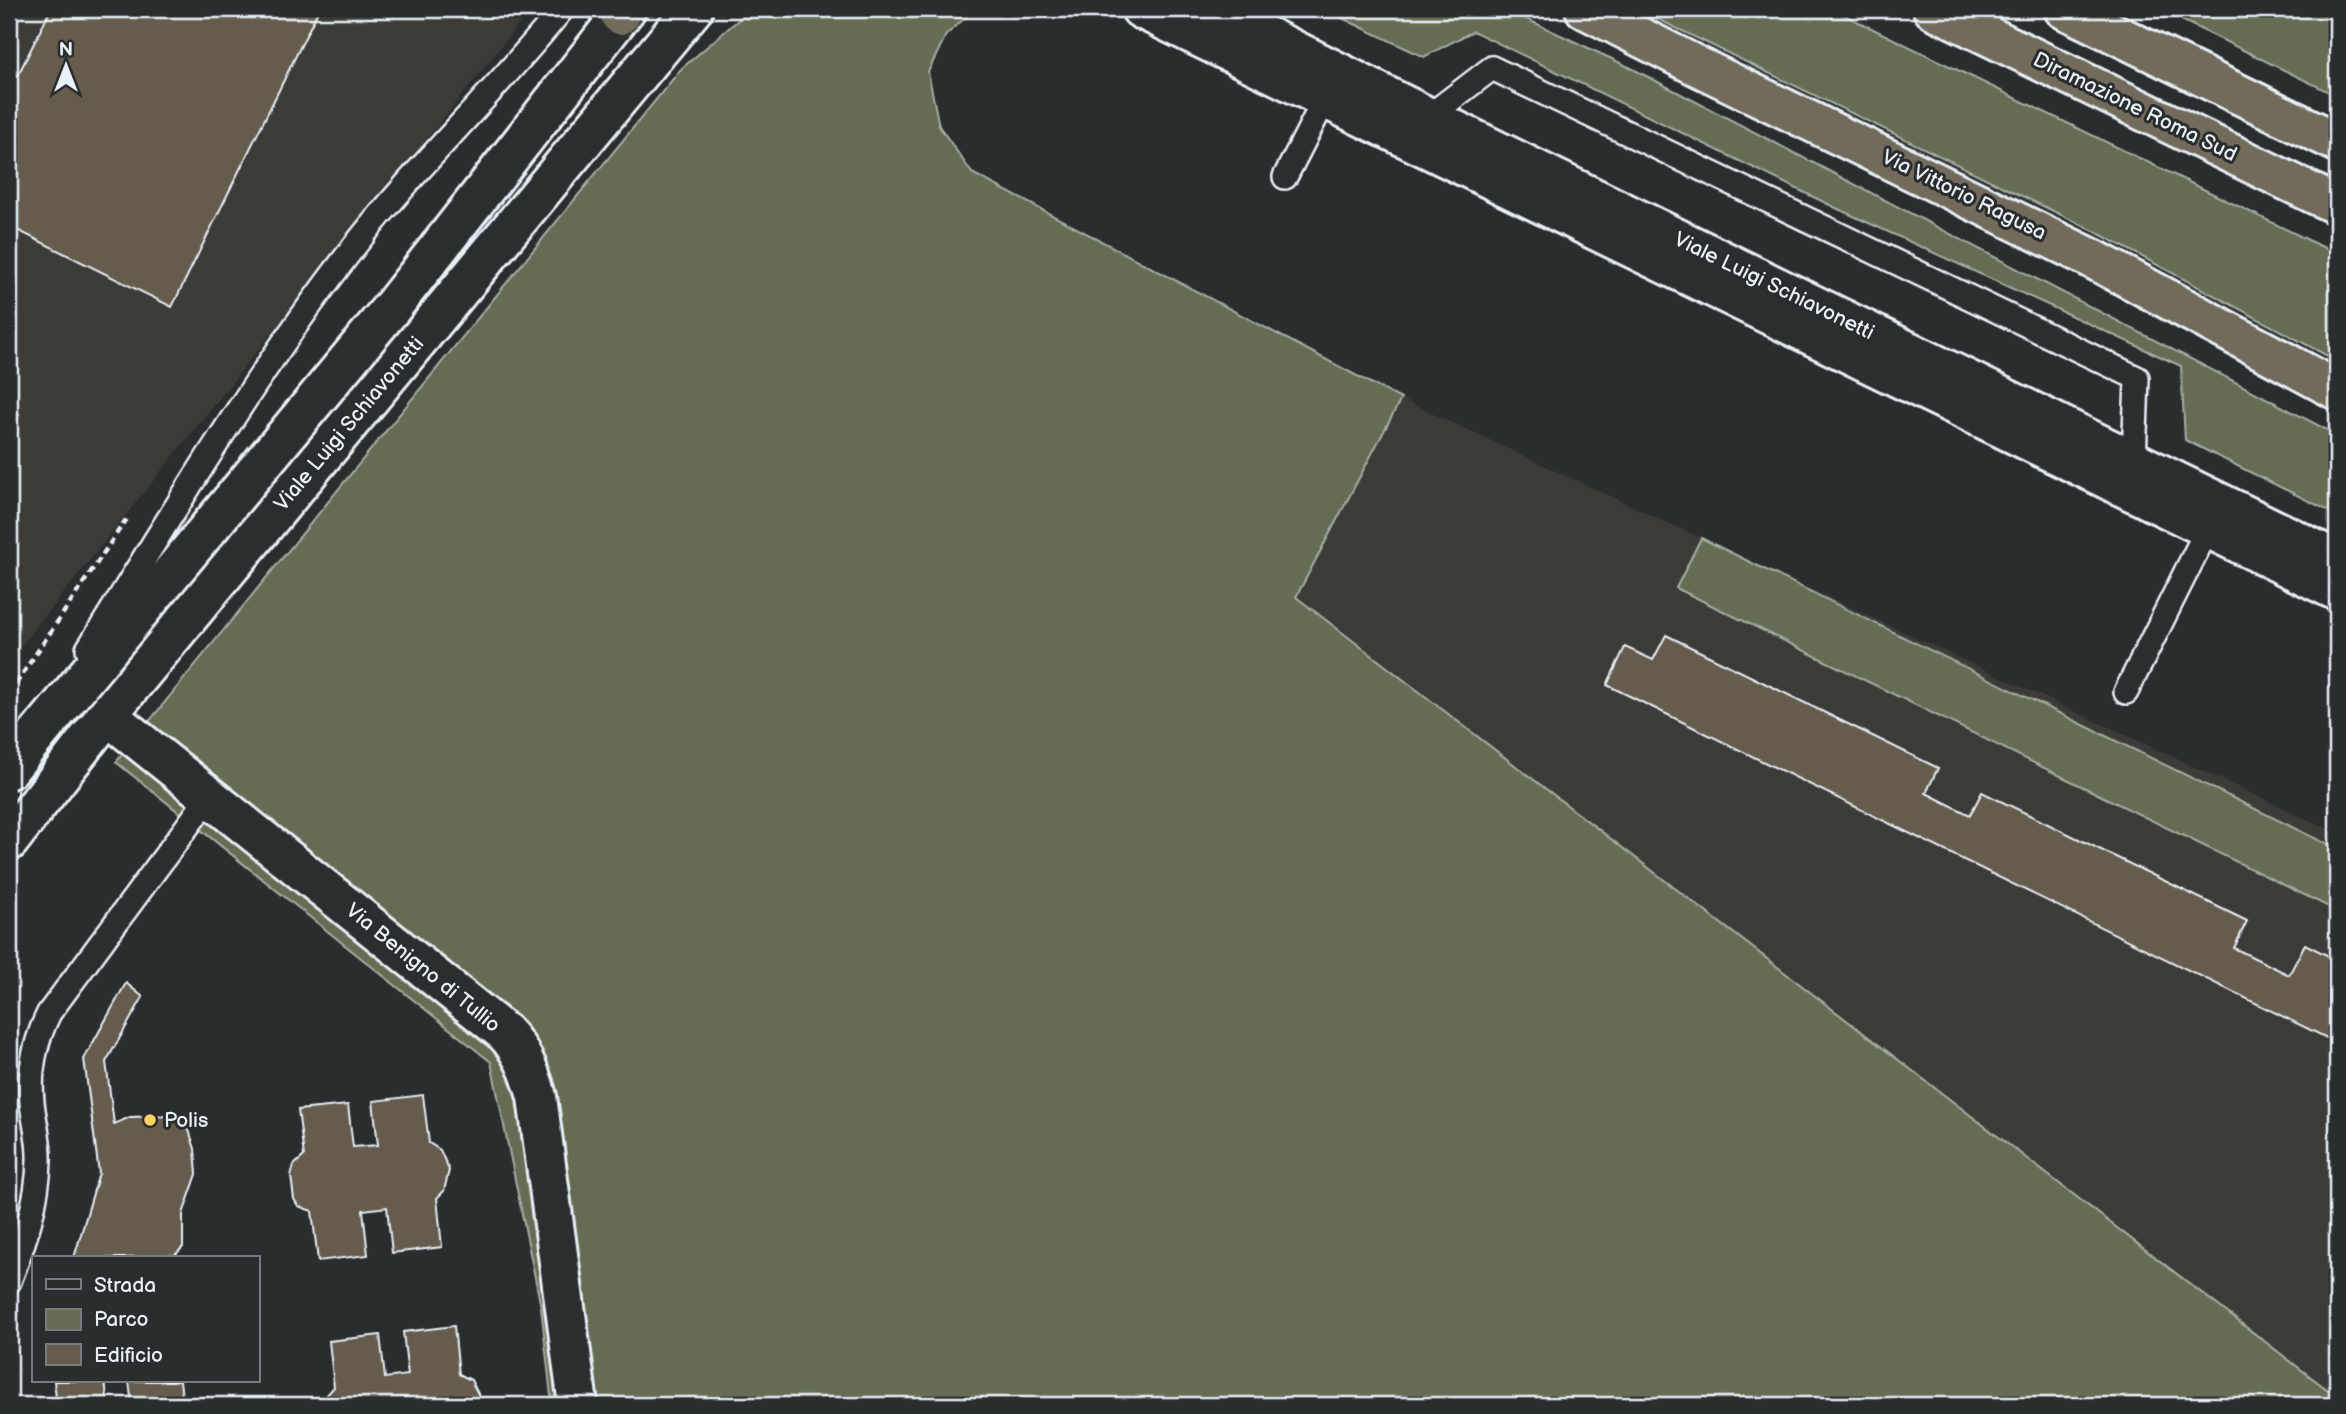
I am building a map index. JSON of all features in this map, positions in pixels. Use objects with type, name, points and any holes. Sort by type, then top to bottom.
[{"type":"highway","name":"Via Vittorio Ragusa","points":[[1585,9],[2091,258],[2337,390]]},
{"type":"highway","name":"Diramazione Roma Sud","points":[[1933,9],[2337,205]]},
{"type":"highway","points":[[2064,9],[2337,142]]},
{"type":"street","name":"Viale Luigi Schiavonetti","points":[[9,841],[107,715],[693,9]]},
{"type":"street","name":"Viale Luigi Schiavonetti","points":[[1140,9],[2337,591]]},
{"type":"street","name":"Viale Luigi Schiavonetti","points":[[1212,9],[2337,560]]},
{"type":"street","name":"Viale Luigi Schiavonetti","points":[[19,756],[393,306],[623,11]]},
{"type":"street","name":"Via Benigno di Tullio","points":[[107,715],[505,1033],[519,1051],[529,1070],[537,1097],[578,1405]]},
{"type":"lane","points":[[19,756],[303,314],[379,217],[562,9]]},
{"type":"lane","points":[[1428,117],[1492,68],[2137,378],[2134,462]]},
{"type":"lane","points":[[1284,177],[1325,99]]},
{"type":"lane","points":[[2126,692],[2208,528]]},
{"type":"lane","points":[[9,1281],[28,1226],[37,1185],[39,1142],[32,1102],[32,1081],[36,1044],[42,1028],[49,1013],[209,797]]},
{"type":"path","points":[[9,694],[125,522]]},
{"type":"shaded area","points":[[9,9],[531,9],[9,661]]},
{"type":"shaded area","points":[[1401,399],[2337,833],[2337,1397],[1296,597]]},
{"type":"green space","points":[[751,9],[975,9],[946,35],[928,72],[939,126],[972,173],[1401,399],[1296,597],[2337,1397],[2337,1405],[552,1405],[541,1307],[491,1062],[116,762],[681,69]]},
{"type":"green space","points":[[1323,9],[1505,9],[1631,68],[2337,435],[2337,515],[2185,440],[2181,366],[1836,208],[1473,31],[1424,57]]},
{"type":"green space","points":[[1637,9],[1832,9],[2337,254],[2337,361],[2092,230]]},
{"type":"green space","points":[[2159,9],[2312,9],[2337,20],[2337,96]]},
{"type":"green space","points":[[1701,538],[2337,849],[2337,911],[1676,588]]},
{"type":"building","points":[[51,9],[319,9],[172,307],[9,226],[9,93]]},
{"type":"building","points":[[9,409],[19,414],[9,436]]},
{"type":"building","points":[[1666,635],[1938,768],[1926,793],[1970,815],[1982,792],[2247,921],[2234,948],[2289,975],[2305,944],[2337,960],[2337,1043],[1607,685],[1625,647],[1653,660]]},
{"type":"building","name":"Polis","points":[[126,983],[143,997],[106,1062],[114,1124],[130,1117],[172,1117],[189,1130],[195,1149],[197,1174],[183,1214],[183,1247],[175,1255],[75,1256],[99,1173],[84,1059]]},
{"type":"building","points":[[423,1095],[429,1143],[440,1150],[449,1170],[444,1191],[437,1198],[442,1247],[392,1253],[387,1207],[363,1210],[368,1255],[318,1261],[312,1211],[298,1206],[294,1199],[291,1176],[294,1165],[304,1156],[298,1110],[348,1105],[353,1147],[378,1145],[373,1101]]},
{"type":"building","points":[[454,1326],[459,1374],[471,1380],[481,1400],[480,1405],[323,1405],[326,1396],[334,1387],[329,1341],[380,1335],[385,1378],[408,1375],[403,1332]]},
{"type":"building","points":[[54,1382],[105,1382],[108,1405],[57,1405]]},
{"type":"building","points":[[129,1382],[180,1382],[183,1405],[132,1405]]},
{"type":"place","name":"Polis","points":[[150,1120]]}]
